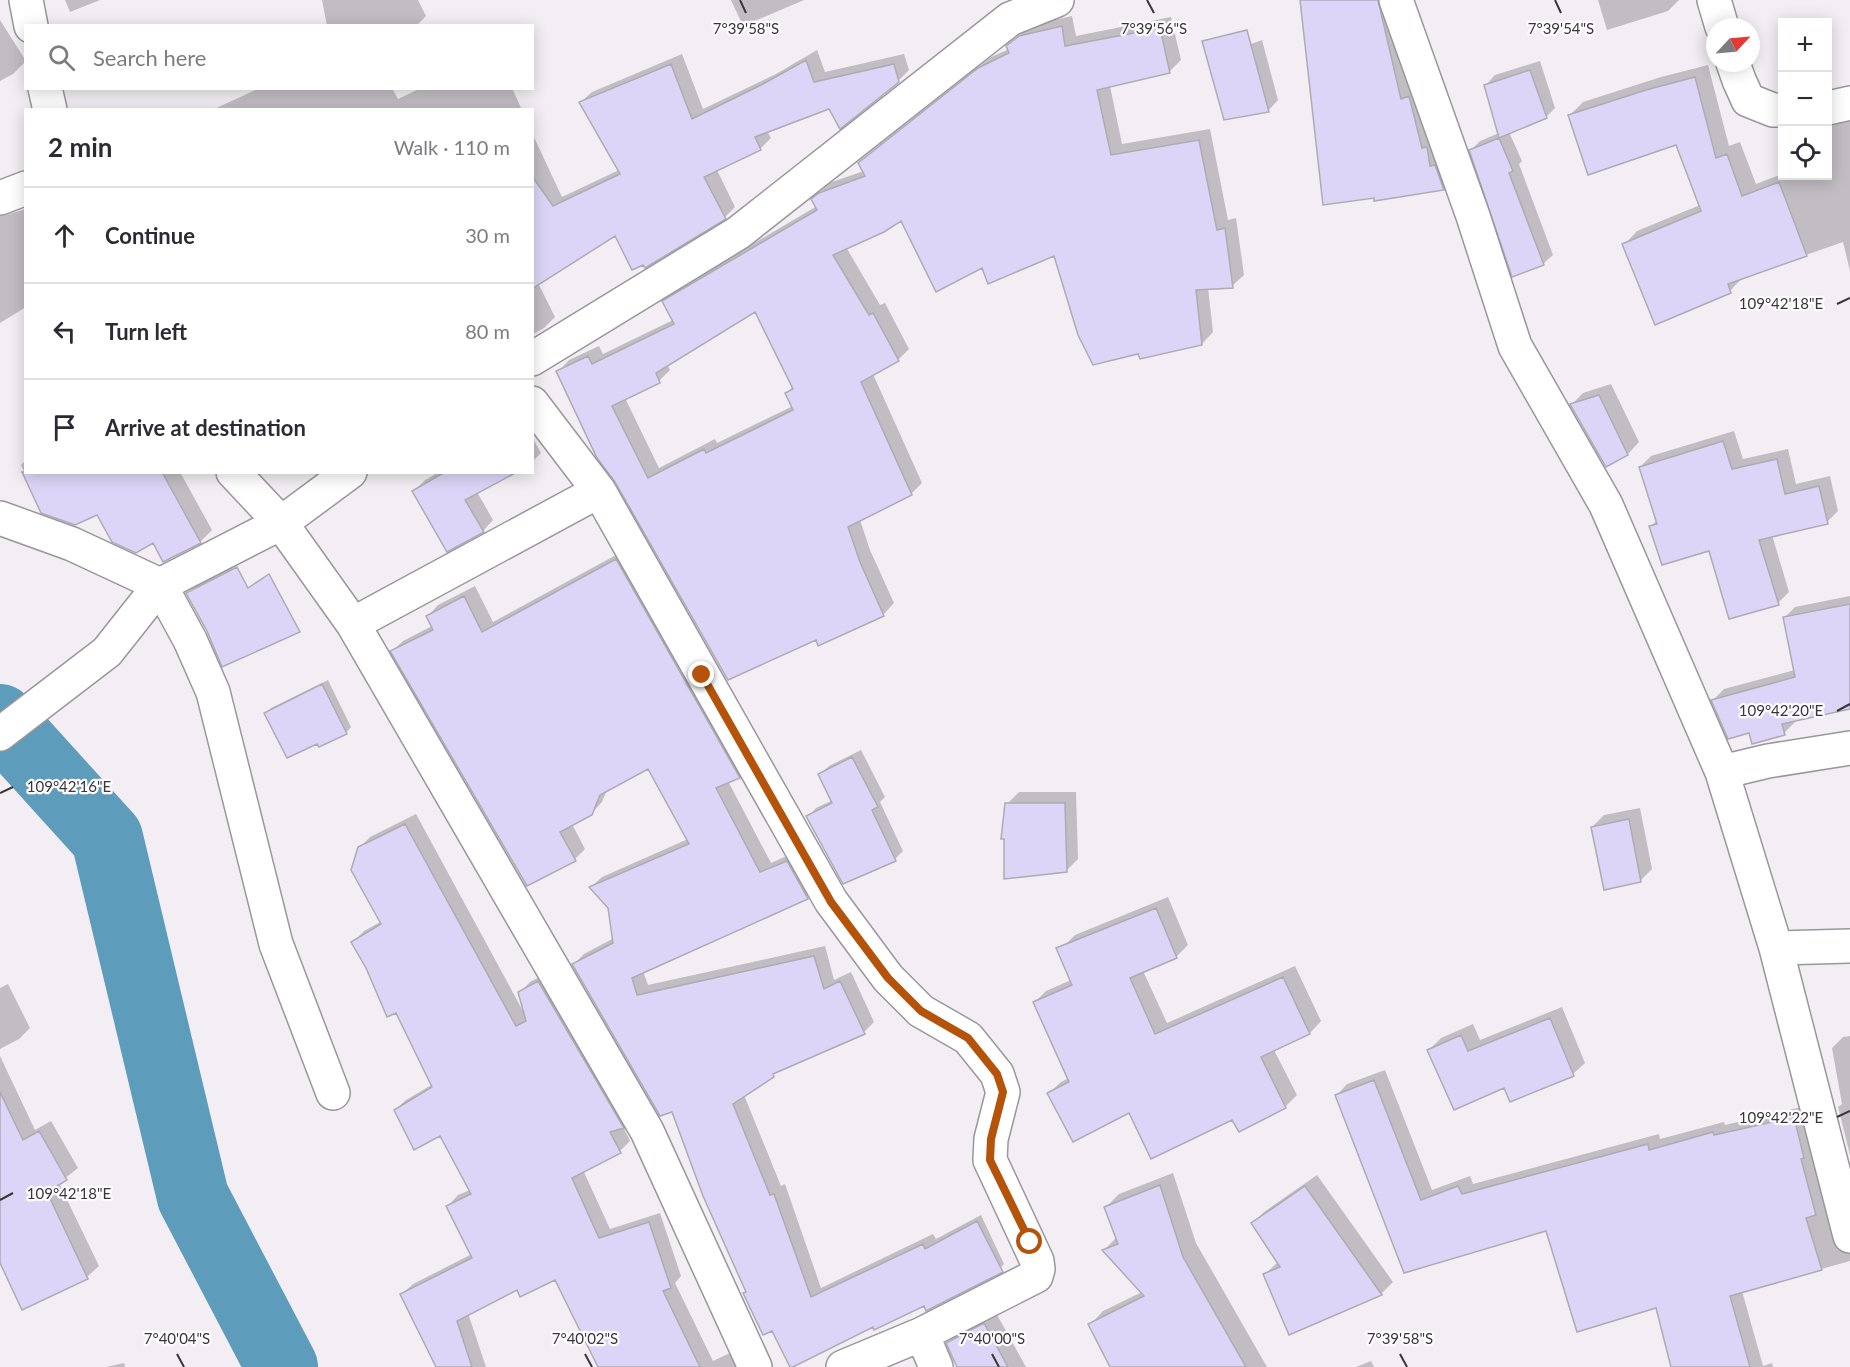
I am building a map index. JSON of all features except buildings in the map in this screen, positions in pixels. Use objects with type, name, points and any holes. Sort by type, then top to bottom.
[{"type":"street","points":[[26,0],[31,24]]},
{"type":"street","points":[[534,358],[738,233],[1010,19],[1057,0]]},
{"type":"street","points":[[1396,0],[1473,216],[1515,346],[1606,505],[1722,772],[1776,948],[1850,1236]]},
{"type":"street","points":[[1714,0],[1719,18]]},
{"type":"street","points":[[1736,72],[1748,100],[1778,110]]},
{"type":"street","points":[[45,90],[50,108]]},
{"type":"street","points":[[1832,107],[1850,102]]},
{"type":"street","points":[[0,198],[24,189]]},
{"type":"street","points":[[534,406],[599,491],[831,902],[888,978],[921,1011],[968,1038],[985,1057],[1001,1082],[1003,1092],[991,1139],[990,1160],[1037,1261],[1036,1276],[922,1334],[843,1367]]},
{"type":"street","points":[[235,474],[281,523],[353,624],[646,1131],[754,1367]]},
{"type":"street","points":[[0,734],[107,652],[160,585],[281,523],[347,474]]},
{"type":"street","points":[[353,624],[599,491]]},
{"type":"street","points":[[0,518],[72,544],[160,585],[190,640],[213,692],[276,944],[333,1093]]},
{"type":"street","points":[[1722,772],[1768,761],[1850,748]]},
{"type":"street","points":[[1776,948],[1850,946]]},
{"type":"street","points":[[922,1334],[936,1367]]},
{"type":"waterway","points":[[0,720],[107,838],[193,1197],[282,1367]]},
{"type":"route","points":[[702,675],[831,902],[888,978],[921,1011],[951,1026],[968,1038],[997,1074],[1003,1092],[989,1149],[990,1160],[1030,1242]]}]
